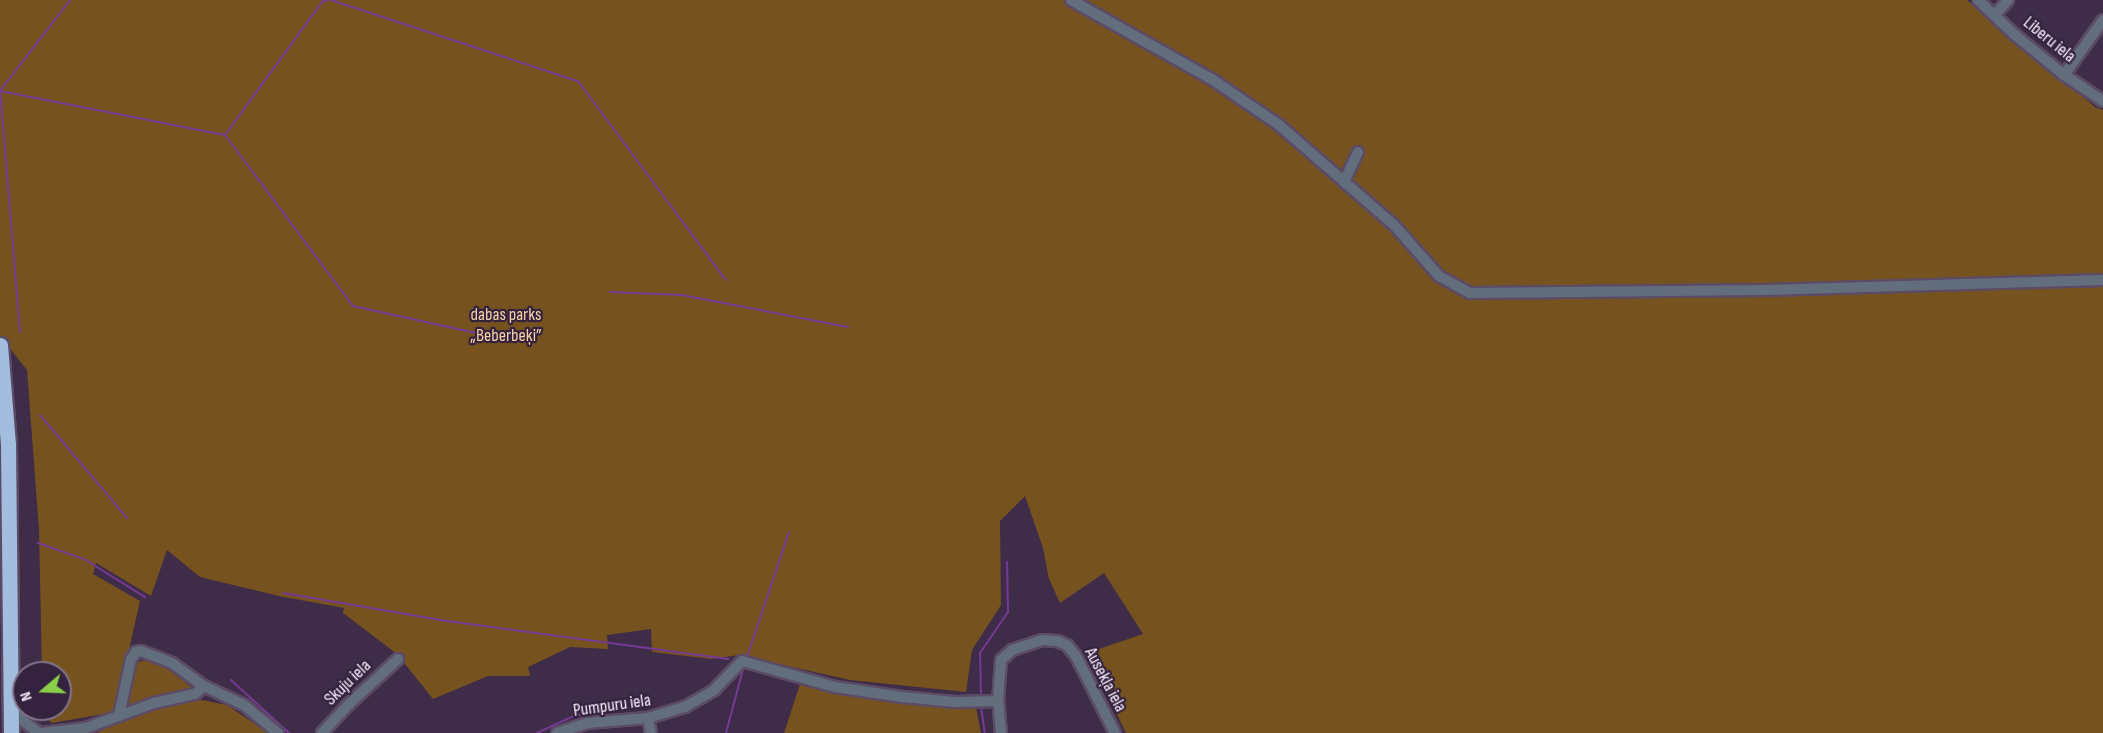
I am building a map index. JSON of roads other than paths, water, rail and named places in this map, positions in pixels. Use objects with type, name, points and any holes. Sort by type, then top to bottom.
[{"type":"highway","points":[[0,345],[8,445],[11,733]]},
{"type":"street","points":[[1071,0],[1213,80],[1279,124],[1394,225],[1439,276],[1470,293],[1767,290],[2103,280]]},
{"type":"street","name":"Liberu iela","points":[[1978,0],[2064,75],[2103,101]]},
{"type":"street","points":[[1995,15],[2008,0]]},
{"type":"street","points":[[2064,75],[2103,20]]},
{"type":"street","points":[[1344,182],[1358,152]]},
{"type":"street","name":"Ausekļa iela","points":[[1000,733],[999,668],[1005,654],[1042,640],[1057,641],[1067,645],[1076,656],[1115,733]]},
{"type":"street","points":[[119,716],[131,659],[136,652],[151,652],[172,663],[204,686],[244,705],[279,733]]},
{"type":"street","name":"Skuju iela","points":[[322,733],[348,705],[398,659]]},
{"type":"street","name":"Pumpuru iela","points":[[557,733],[648,718],[697,702],[742,661],[835,687],[955,702],[998,701]]},
{"type":"street","points":[[11,702],[21,720],[40,733],[86,728],[154,703],[195,694],[204,686]]},
{"type":"street","points":[[648,718],[651,733]]},
{"type":"waterway","points":[[20,332],[0,91],[70,0]]},
{"type":"waterway","points":[[225,135],[322,2],[328,0]]},
{"type":"waterway","points":[[331,0],[578,81],[726,280]]},
{"type":"waterway","points":[[0,91],[225,135],[353,306],[476,333]]},
{"type":"waterway","points":[[610,292],[682,295],[848,327]]},
{"type":"waterway","points":[[40,415],[127,518]]},
{"type":"waterway","points":[[747,657],[789,532]]},
{"type":"waterway","points":[[38,543],[84,559],[145,597]]},
{"type":"waterway","points":[[981,696],[980,653],[1008,612],[1007,562]]},
{"type":"waterway","points":[[283,593],[447,621],[728,659]]},
{"type":"waterway","points":[[726,733],[744,666]]},
{"type":"waterway","points":[[231,680],[289,733]]},
{"type":"waterway","points":[[981,706],[985,733]]},
{"type":"waterway","points":[[537,733],[576,715],[593,713]]},
{"type":"park label","name":"dabas parks „Beberbeķi”","points":[[506,326]]}]
